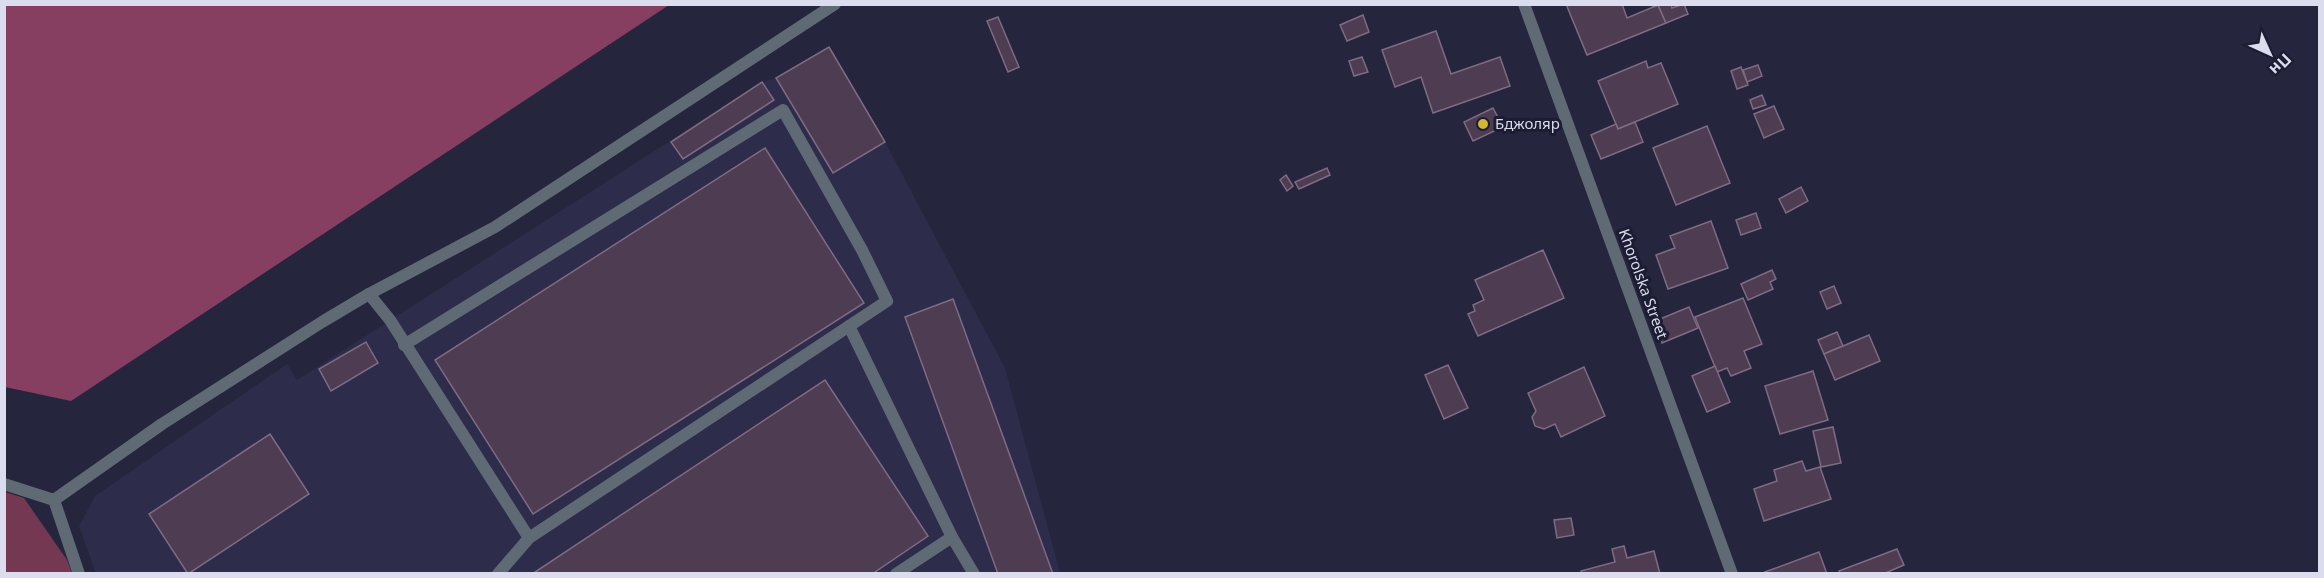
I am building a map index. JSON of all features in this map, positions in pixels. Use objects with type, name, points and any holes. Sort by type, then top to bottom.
[{"type":"street","points":[[54,500],[162,424],[369,294],[495,227],[836,4]]},
{"type":"street","name":"Khorolska Street","points":[[1524,4],[1732,573]]},
{"type":"street","points":[[404,345],[783,110],[862,250],[886,301],[529,538],[498,573]]},
{"type":"street","points":[[369,294],[390,320],[529,538]]},
{"type":"street","points":[[849,326],[952,537],[974,573]]},
{"type":"street","points":[[4,484],[54,500]]},
{"type":"street","points":[[54,500],[79,573]]},
{"type":"street","points":[[896,573],[952,537]]},
{"type":"shaded area","points":[[5,4],[669,5],[71,401],[5,387]]},
{"type":"shaded area","points":[[829,47],[885,142],[1005,368],[1060,573],[96,574],[79,526],[95,496],[287,364],[297,380],[762,82],[776,78]]},
{"type":"shaded area","points":[[5,492],[24,498],[67,560],[72,573],[5,573]]},
{"type":"building","points":[[1566,4],[1622,4],[1627,18],[1658,5],[1666,23],[1587,55]]},
{"type":"building","points":[[1652,4],[1671,4],[1672,8],[1684,4],[1688,14],[1666,23],[1658,5],[1653,7]]},
{"type":"building","points":[[1363,15],[1369,32],[1347,41],[1340,25]]},
{"type":"building","points":[[998,17],[1019,67],[1008,72],[987,21]]},
{"type":"building","points":[[1436,31],[1451,74],[1500,57],[1510,86],[1433,113],[1421,77],[1395,87],[1382,50]]},
{"type":"building","points":[[829,47],[885,142],[833,173],[776,78]]},
{"type":"building","points":[[1362,57],[1368,72],[1354,76],[1349,61]]},
{"type":"building","points":[[1646,61],[1648,68],[1661,63],[1678,104],[1618,129],[1598,81]]},
{"type":"building","points":[[1758,65],[1762,76],[1747,82],[1743,70]]},
{"type":"building","points":[[1741,67],[1748,85],[1737,89],[1731,71]]},
{"type":"building","points":[[762,82],[774,100],[683,159],[671,142]]},
{"type":"building","points":[[1762,95],[1766,105],[1753,109],[1750,100]]},
{"type":"building","points":[[1774,106],[1784,129],[1764,138],[1754,114]]},
{"type":"building","name":"Бджоляр","points":[[1493,108],[1503,127],[1473,141],[1464,122]]},
{"type":"building","points":[[1635,122],[1643,142],[1601,159],[1591,135],[1616,124],[1618,129]]},
{"type":"building","points":[[1707,126],[1730,183],[1676,205],[1653,148]]},
{"type":"building","points":[[765,148],[864,303],[533,514],[435,360]]},
{"type":"building","points":[[1327,168],[1330,175],[1299,189],[1295,182]]},
{"type":"building","points":[[1286,175],[1293,186],[1287,191],[1280,180]]},
{"type":"building","points":[[1801,187],[1808,201],[1786,213],[1779,199]]},
{"type":"building","points":[[1756,213],[1761,228],[1741,235],[1736,220]]},
{"type":"building","points":[[1711,221],[1728,268],[1668,289],[1656,255],[1675,248],[1670,236]]},
{"type":"building","points":[[1543,250],[1564,298],[1478,336],[1468,314],[1475,311],[1473,305],[1484,300],[1475,280]]},
{"type":"building","points":[[1772,270],[1776,279],[1770,282],[1773,289],[1748,300],[1741,284]]},
{"type":"building","points":[[1834,286],[1841,303],[1827,309],[1820,292]]},
{"type":"building","points":[[1743,298],[1762,344],[1744,351],[1751,368],[1731,376],[1727,368],[1717,372],[1695,317]]},
{"type":"building","points":[[953,299],[1053,574],[998,574],[905,317]]},
{"type":"building","points":[[1689,307],[1698,328],[1662,343],[1653,322]]},
{"type":"building","points":[[1837,332],[1843,346],[1824,354],[1818,340]]},
{"type":"building","points":[[1869,335],[1880,361],[1835,380],[1824,354]]},
{"type":"building","points":[[366,342],[378,363],[331,391],[319,369]]},
{"type":"building","points":[[1448,365],[1468,408],[1444,419],[1425,375]]},
{"type":"building","points":[[1715,366],[1730,402],[1707,412],[1692,376]]},
{"type":"building","points":[[1584,367],[1605,416],[1561,437],[1555,424],[1544,429],[1535,426],[1532,417],[1536,411],[1528,393]]},
{"type":"building","points":[[1813,371],[1828,420],[1780,434],[1765,386]]},
{"type":"building","points":[[825,380],[928,536],[872,574],[532,574]]},
{"type":"building","points":[[1833,427],[1841,463],[1821,467],[1813,431]]},
{"type":"building","points":[[270,434],[309,494],[188,574],[149,514]]},
{"type":"building","points":[[1802,461],[1806,471],[1820,467],[1831,499],[1764,521],[1754,489],[1777,481],[1774,470]]},
{"type":"building","points":[[1571,518],[1574,535],[1557,538],[1554,520]]},
{"type":"building","points":[[1624,546],[1627,558],[1654,551],[1660,574],[1582,574],[1581,571],[1615,562],[1612,549]]},
{"type":"building","points":[[1897,549],[1904,565],[1883,574],[1840,574],[1839,571]]},
{"type":"building","points":[[1819,552],[1827,574],[1766,574],[1765,572]]},
{"type":"place","name":"Бджоляр","points":[[1483,124]]}]
